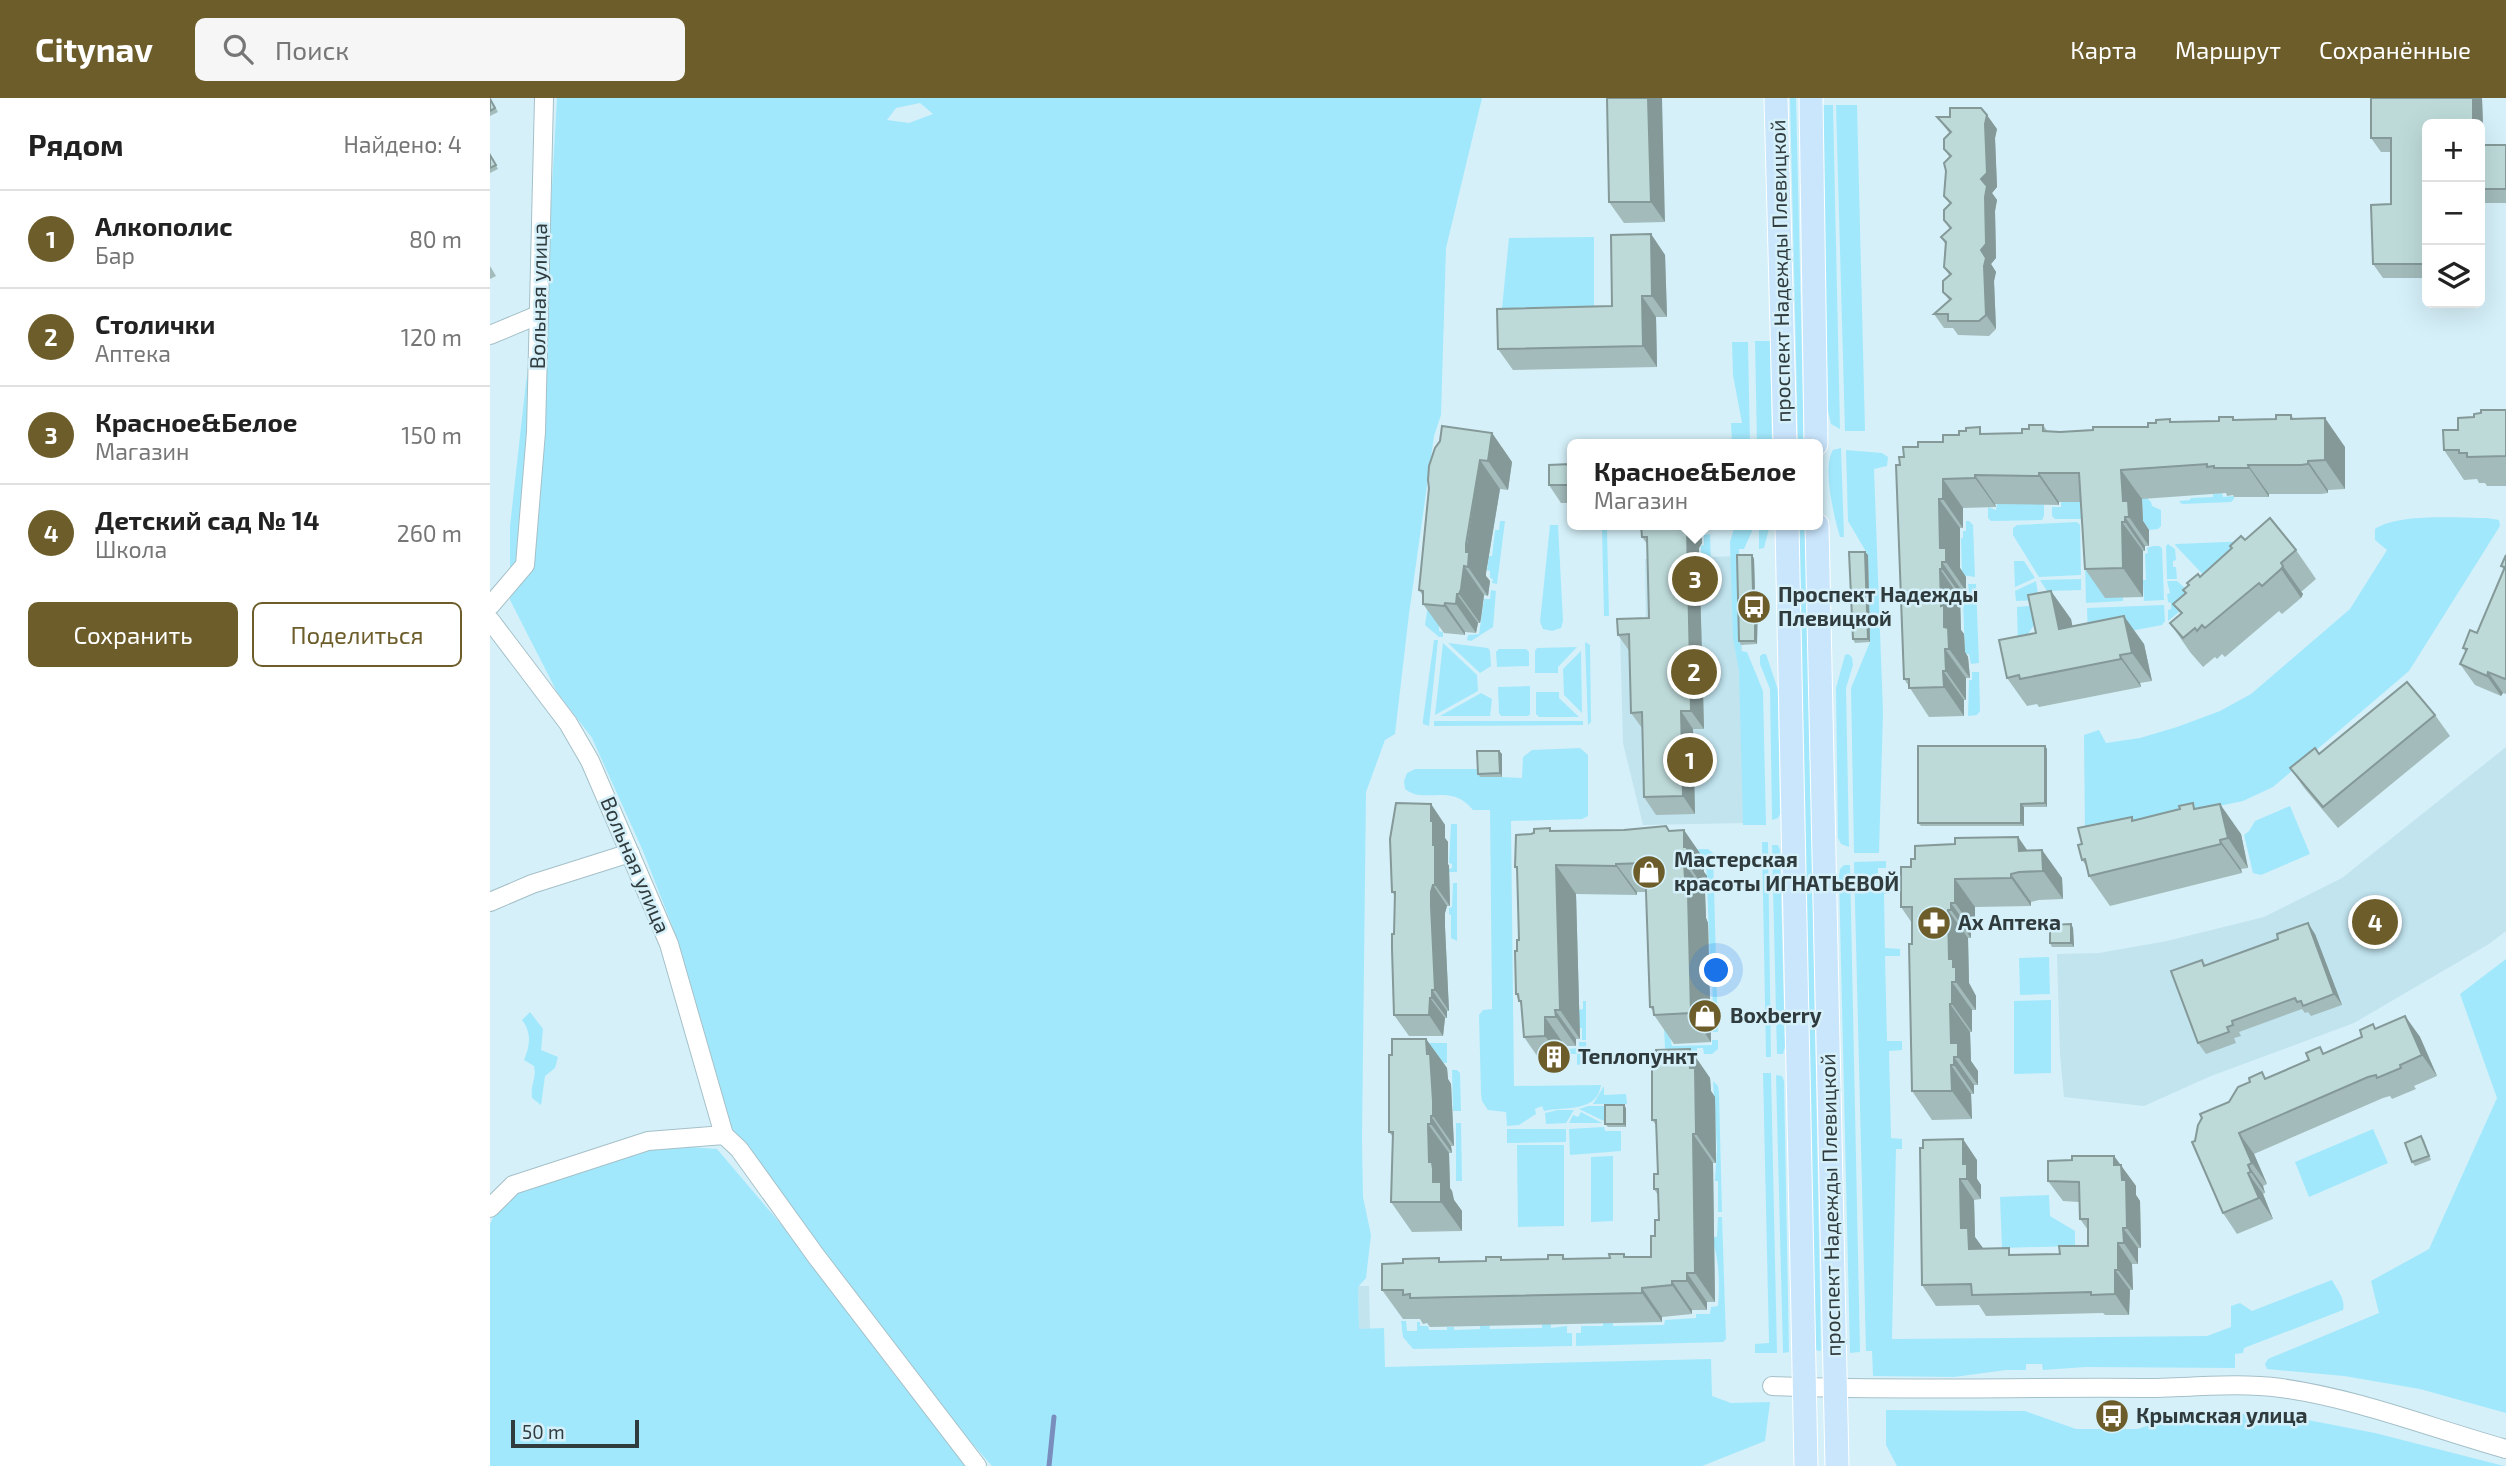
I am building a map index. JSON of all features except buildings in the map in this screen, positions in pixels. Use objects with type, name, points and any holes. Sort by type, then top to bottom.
[{"type":"main road","name":"проспект Надежды Плевицкой","points":[[1776,98],[1785,439]]},
{"type":"main road","name":"проспект Надежды Плевицкой","points":[[1811,98],[1815,439]]},
{"type":"main road","name":"проспект Надежды Плевицкой","points":[[1787,530],[1806,1466]]},
{"type":"main road","name":"проспект Надежды Плевицкой","points":[[1817,530],[1837,1466]]},
{"type":"street","name":"Вольная улица","points":[[490,606],[525,565],[536,432],[544,98]]},
{"type":"street","points":[[490,335],[538,315]]},
{"type":"street","name":"Вольная улица","points":[[490,620],[568,723],[590,761],[669,944],[724,1135]]},
{"type":"street","points":[[490,902],[532,884],[630,853]]},
{"type":"street","points":[[490,1208],[513,1185],[648,1141],[724,1135],[739,1149],[816,1256],[977,1466]]},
{"type":"street","points":[[1772,1386],[2280,1388],[2348,1401],[2506,1449]]},
{"type":"shaded area","points":[[557,98],[1482,98],[1446,248],[1441,415],[1434,436],[1395,734],[1385,740],[1366,792],[1362,1139],[1363,1197],[1371,1235],[1366,1278],[1358,1287],[1359,1329],[1384,1328],[1385,1367],[1711,1359],[1712,1396],[1731,1403],[1770,1402],[1765,1441],[1702,1466],[992,1466],[941,1408],[738,1139],[724,1112],[716,1072],[678,941],[643,851],[592,738],[557,692],[510,600],[510,526],[526,382],[547,276]],"holes":[[[920,103],[933,114],[909,123],[887,120],[896,108]]]},
{"type":"shaded area","points":[[1790,98],[1796,98],[1804,439],[1798,439]]},
{"type":"shaded area","points":[[1822,105],[1833,105],[1840,429],[1831,424],[1828,411]]},
{"type":"shaded area","points":[[1836,105],[1857,105],[1865,431],[1845,431]]},
{"type":"shaded area","points":[[1594,237],[1594,307],[1502,308],[1509,238]]},
{"type":"shaded area","points":[[1755,341],[1770,341],[1772,439],[1757,439]]},
{"type":"shaded area","points":[[1732,342],[1748,342],[1750,439],[1732,439],[1731,423],[1742,423],[1733,375]]},
{"type":"shaded area","points":[[1841,448],[1844,537],[1840,537],[1829,480],[1833,450]]},
{"type":"shaded area","points":[[1846,450],[1882,453],[1888,457],[1887,466],[1874,469],[1883,713],[1879,853],[1854,853],[1851,688],[1870,642],[1868,555],[1848,521]]},
{"type":"shaded area","points":[[1444,493],[1439,631],[1443,632],[1443,637],[1439,637],[1425,625]]},
{"type":"shaded area","points":[[2222,493],[2223,497],[2234,496],[2234,499],[2231,502],[2182,504],[2179,501],[2213,497],[2213,494]]},
{"type":"shaded area","points":[[2145,496],[2152,506],[2161,510],[2161,526],[2158,529],[2149,530],[2148,527],[2143,527],[2142,497]]},
{"type":"shaded area","points":[[2061,502],[2086,502],[2123,601],[2086,603],[2084,519],[2055,519],[2052,516],[2052,507],[2061,507]]},
{"type":"shaded area","points":[[1997,504],[2042,504],[2044,516],[2042,520],[1991,521],[1988,518],[1988,507],[1996,510]]},
{"type":"shaded area","points":[[2413,518],[2499,520],[2500,526],[2409,671],[2273,787],[2243,801],[2085,834],[2084,735],[2099,730],[2106,743],[2140,738],[2220,711],[2251,694],[2350,609],[2387,550],[2375,540],[2375,529]]},
{"type":"shaded area","points":[[1500,521],[1505,521],[1497,584],[1492,583],[1490,571],[1487,570],[1489,556],[1492,556],[1495,530],[1499,530]]},
{"type":"shaded area","points":[[1966,521],[1973,525],[1975,577],[1962,575],[1961,538],[1963,531],[1966,531]]},
{"type":"shaded area","points":[[2077,522],[2080,525],[2081,575],[2039,577],[2013,535],[2013,528],[2017,525]]},
{"type":"shaded area","points":[[1550,525],[1558,525],[1563,621],[1561,628],[1552,631],[1543,629],[1540,622]]},
{"type":"shaded area","points":[[1602,530],[1607,530],[1609,616],[1604,616]]},
{"type":"shaded area","points":[[1734,530],[1752,530],[1744,549],[1739,549],[1741,651],[1747,652],[1763,691],[1766,825],[1743,825],[1739,671],[1733,638],[1730,542]]},
{"type":"shaded area","points":[[1759,530],[1769,530],[1764,548],[1759,549]]},
{"type":"shaded area","points":[[1799,530],[1806,530],[1821,1351],[1815,1350]]},
{"type":"shaded area","points":[[1710,534],[1711,567],[1701,567],[1697,554],[1701,553],[1701,546],[1704,545],[1704,535]]},
{"type":"shaded area","points":[[2276,540],[2211,583],[2175,545],[2176,544]]},
{"type":"shaded area","points":[[2168,544],[2175,549],[2176,560],[2173,561],[2173,567],[2176,567],[2177,579],[2167,579]]},
{"type":"shaded area","points":[[2147,548],[2162,548],[2164,600],[2144,601],[2145,554],[2148,553]]},
{"type":"shaded area","points":[[1740,556],[1746,823],[1643,825],[1623,743],[1620,634],[1646,633],[1645,559]]},
{"type":"shaded area","points":[[2014,561],[2024,561],[2035,578],[2015,587]]},
{"type":"shaded area","points":[[2081,579],[2081,590],[2047,591],[2040,580]]},
{"type":"shaded area","points":[[2036,581],[2039,600],[2016,601],[2015,591]]},
{"type":"shaded area","points":[[2167,581],[2177,581],[2196,598],[2168,621],[2171,603],[2168,602],[2167,594],[2170,593]]},
{"type":"shaded area","points":[[1968,584],[1976,584],[1979,663],[1971,664],[1969,654],[1965,654],[1963,601],[1966,601],[1966,593],[1969,593]]},
{"type":"shaded area","points":[[1491,590],[1496,591],[1493,627],[1471,641],[1467,640],[1468,635],[1479,634],[1484,599],[1490,599]]},
{"type":"shaded area","points":[[2039,605],[2040,616],[2018,649],[2017,607]]},
{"type":"shaded area","points":[[2164,605],[2165,621],[2162,625],[2088,639],[2087,608]]},
{"type":"shaded area","points":[[1434,640],[1438,640],[1429,726],[1423,724],[1423,720]]},
{"type":"shaded area","points":[[1585,642],[1590,645],[1591,722],[1588,725]]},
{"type":"shaded area","points":[[1443,643],[1477,675],[1478,691],[1435,715]]},
{"type":"shaded area","points":[[1448,643],[1488,648],[1491,666],[1480,673]]},
{"type":"shaded area","points":[[1577,647],[1558,667],[1558,673],[1535,673],[1537,648]]},
{"type":"shaded area","points":[[1499,649],[1526,649],[1529,652],[1529,666],[1497,667],[1496,652]]},
{"type":"shaded area","points":[[1581,651],[1582,713],[1564,695],[1563,669]]},
{"type":"shaded area","points":[[1766,654],[1778,690],[1780,814],[1772,820],[1770,689],[1760,664],[1760,656]]},
{"type":"shaded area","points":[[1845,655],[1852,657],[1853,665],[1846,688],[1849,847],[1841,844],[1838,838],[1836,688]]},
{"type":"shaded area","points":[[1972,672],[1979,672],[1980,711],[1977,715],[1968,716],[1969,680],[1972,680]]},
{"type":"shaded area","points":[[1530,686],[1530,714],[1501,716],[1498,687]]},
{"type":"shaded area","points":[[1536,692],[1559,692],[1559,698],[1579,717],[1539,717],[1536,714]]},
{"type":"shaded area","points":[[1481,693],[1492,699],[1490,716],[1440,716]]},
{"type":"shaded area","points":[[1434,721],[1583,721],[1583,725],[1434,726]]},
{"type":"shaded area","points":[[2506,747],[2506,931],[2489,944],[2354,1023],[2211,1076],[2144,1106],[2064,1097],[2057,954],[2099,953],[2167,941],[2264,917],[2342,878]]},
{"type":"shaded area","points":[[1580,748],[1588,755],[1588,816],[1582,819],[1511,821],[1514,1086],[1601,1085],[1598,1094],[1587,1104],[1544,1111],[1542,1106],[1535,1109],[1536,1114],[1519,1125],[1507,1126],[1506,1112],[1488,1110],[1481,1094],[1479,1015],[1483,1010],[1492,1009],[1490,810],[1473,810],[1465,802],[1447,795],[1412,793],[1405,789],[1404,781],[1407,773],[1415,769],[1480,769],[1502,777],[1522,778],[1523,757],[1532,750]]},
{"type":"shaded area","points":[[2290,806],[2310,854],[2261,875],[2253,873],[2244,835],[2255,821]]},
{"type":"shaded area","points":[[1451,824],[1457,824],[1457,872],[1449,872],[1452,868],[1449,863]]},
{"type":"shaded area","points":[[1762,842],[1768,842],[1771,1057],[1766,1057]]},
{"type":"shaded area","points":[[1772,845],[1778,845],[1780,850],[1785,1047],[1783,1054],[1777,1054]]},
{"type":"shaded area","points":[[1708,849],[1713,853],[1718,1032],[1710,1032],[1713,1027],[1712,960],[1706,857],[1651,850]]},
{"type":"shaded area","points":[[1886,861],[1886,868],[1878,868],[1878,883],[1887,883],[1891,893],[1884,894],[1885,948],[1900,949],[1900,956],[1885,956],[1887,1041],[1902,1041],[1902,1050],[1889,1051],[1891,1138],[1902,1139],[1902,1149],[1896,1149],[1892,1339],[2207,1336],[2231,1327],[2231,1306],[2240,1303],[2252,1311],[2332,1280],[2342,1298],[2343,1310],[2244,1348],[2243,1353],[2235,1354],[2235,1368],[2086,1367],[2043,1370],[2042,1364],[2026,1364],[2026,1370],[1954,1377],[1873,1376],[1872,1351],[1866,1351],[1854,862]]},
{"type":"shaded area","points":[[1844,865],[1850,865],[1860,1352],[1850,1353],[1839,876]]},
{"type":"shaded area","points":[[1453,883],[1457,883],[1457,941],[1451,938],[1449,914]]},
{"type":"shaded area","points":[[2049,957],[2050,994],[2020,995],[2019,958]]},
{"type":"shaded area","points":[[2506,959],[2506,1413],[2420,1389],[2344,1376],[2267,1369],[2265,1364],[2268,1359],[2379,1313],[2371,1281],[2429,1249],[2497,1098],[2460,994]]},
{"type":"shaded area","points":[[2051,1000],[2051,1073],[2014,1074],[2014,1001]]},
{"type":"shaded area","points":[[1583,1001],[1586,1001],[1586,1040],[1582,1040],[1582,1028],[1579,1028],[1578,1010],[1583,1009]]},
{"type":"shaded area","points":[[530,1012],[543,1029],[541,1050],[558,1057],[555,1068],[545,1076],[541,1105],[532,1098],[534,1066],[524,1060],[529,1039],[522,1020]]},
{"type":"shaded area","points":[[1664,1028],[1668,1028],[1672,1046],[1712,1045],[1712,1040],[1718,1040],[1718,1049],[1712,1054],[1704,1054],[1703,1048],[1697,1048],[1697,1054],[1671,1055],[1665,1048]]},
{"type":"shaded area","points":[[1579,1042],[1586,1042],[1587,1059],[1577,1065],[1577,1054],[1568,1054],[1568,1049],[1579,1048]]},
{"type":"shaded area","points":[[1400,1043],[1447,1043],[1447,1063],[1400,1063]]},
{"type":"shaded area","points":[[1452,1070],[1460,1073],[1461,1111],[1453,1111]]},
{"type":"shaded area","points":[[1763,1073],[1771,1073],[1777,1353],[1755,1353],[1755,1344],[1769,1343]]},
{"type":"shaded area","points":[[1776,1075],[1782,1076],[1784,1081],[1789,1352],[1783,1353]]},
{"type":"shaded area","points":[[1713,1081],[1718,1086],[1719,1093],[1722,1212],[1718,1212],[1718,1181],[1715,1181],[1717,1149]]},
{"type":"shaded area","points":[[1604,1086],[1604,1095],[1626,1094],[1627,1104],[1593,1104]]},
{"type":"shaded area","points":[[1604,1106],[1604,1121],[1579,1109]]},
{"type":"shaded area","points":[[1574,1110],[1566,1123],[1546,1124],[1545,1113]]},
{"type":"shaded area","points":[[1581,1112],[1602,1123],[1569,1123],[1573,1115],[1578,1117]]},
{"type":"shaded area","points":[[1456,1123],[1461,1123],[1462,1181],[1456,1181]]},
{"type":"shaded area","points":[[1604,1127],[1605,1131],[1621,1131],[1621,1151],[1570,1155],[1569,1129]]},
{"type":"shaded area","points":[[1507,1129],[1566,1129],[1566,1142],[1507,1143]]},
{"type":"shaded area","points":[[2373,1129],[2388,1163],[2309,1197],[2295,1162]]},
{"type":"shaded area","points":[[663,1145],[717,1149],[796,1242],[893,1373],[971,1466],[490,1466],[490,1224],[494,1215],[511,1196],[535,1186]]},
{"type":"shaded area","points":[[1517,1145],[1564,1145],[1564,1226],[1518,1227]]},
{"type":"shaded area","points":[[1613,1156],[1613,1221],[1591,1222],[1591,1157]]},
{"type":"shaded area","points":[[2049,1195],[2050,1216],[2075,1231],[2075,1246],[2002,1248],[2000,1197]]},
{"type":"shaded area","points":[[1718,1217],[1722,1217],[1726,1339],[1723,1342],[1576,1346],[1576,1333],[1581,1333],[1581,1326],[1603,1326],[1603,1322],[1613,1322],[1613,1326],[1664,1325],[1665,1320],[1696,1318],[1696,1314],[1710,1314],[1711,1307],[1718,1306],[1718,1270],[1711,1237],[1717,1237]]},
{"type":"shaded area","points":[[1358,1286],[1369,1286],[1370,1329],[1359,1329]]},
{"type":"shaded area","points":[[1401,1321],[1406,1321],[1407,1331],[1417,1331],[1417,1322],[1420,1322],[1420,1326],[1428,1326],[1429,1330],[1447,1330],[1447,1327],[1454,1327],[1454,1330],[1480,1329],[1480,1324],[1489,1324],[1490,1329],[1542,1328],[1542,1323],[1551,1323],[1551,1328],[1567,1326],[1567,1333],[1572,1333],[1572,1346],[1413,1349],[1403,1337]]},
{"type":"shaded area","points":[[1886,1410],[2025,1411],[2076,1429],[2138,1429],[2189,1411],[2287,1416],[2375,1433],[2504,1466],[1897,1466],[1886,1445]]},
{"type":"waterway","points":[[1049,1466],[1054,1417]]},
{"type":"place","name":"Красное&Белое","points":[[1695,579]]},
{"type":"place","name":"Проспект Надежды Плевицкой","points":[[1754,607]]},
{"type":"place","name":"Столички","points":[[1694,672]]},
{"type":"place","name":"Алкополис","points":[[1690,760]]},
{"type":"place","name":"Мастерская красоты ИГНАТЬЕВОЙ","points":[[1649,872]]},
{"type":"place","name":"Детский сад № 14","points":[[2375,922]]},
{"type":"place","name":"Ах Аптека","points":[[1934,923]]},
{"type":"place","name":"Boxberry","points":[[1705,1016]]},
{"type":"place","name":"Теплопункт","points":[[1554,1057]]},
{"type":"place","name":"Крымская улица","points":[[2112,1416]]}]
